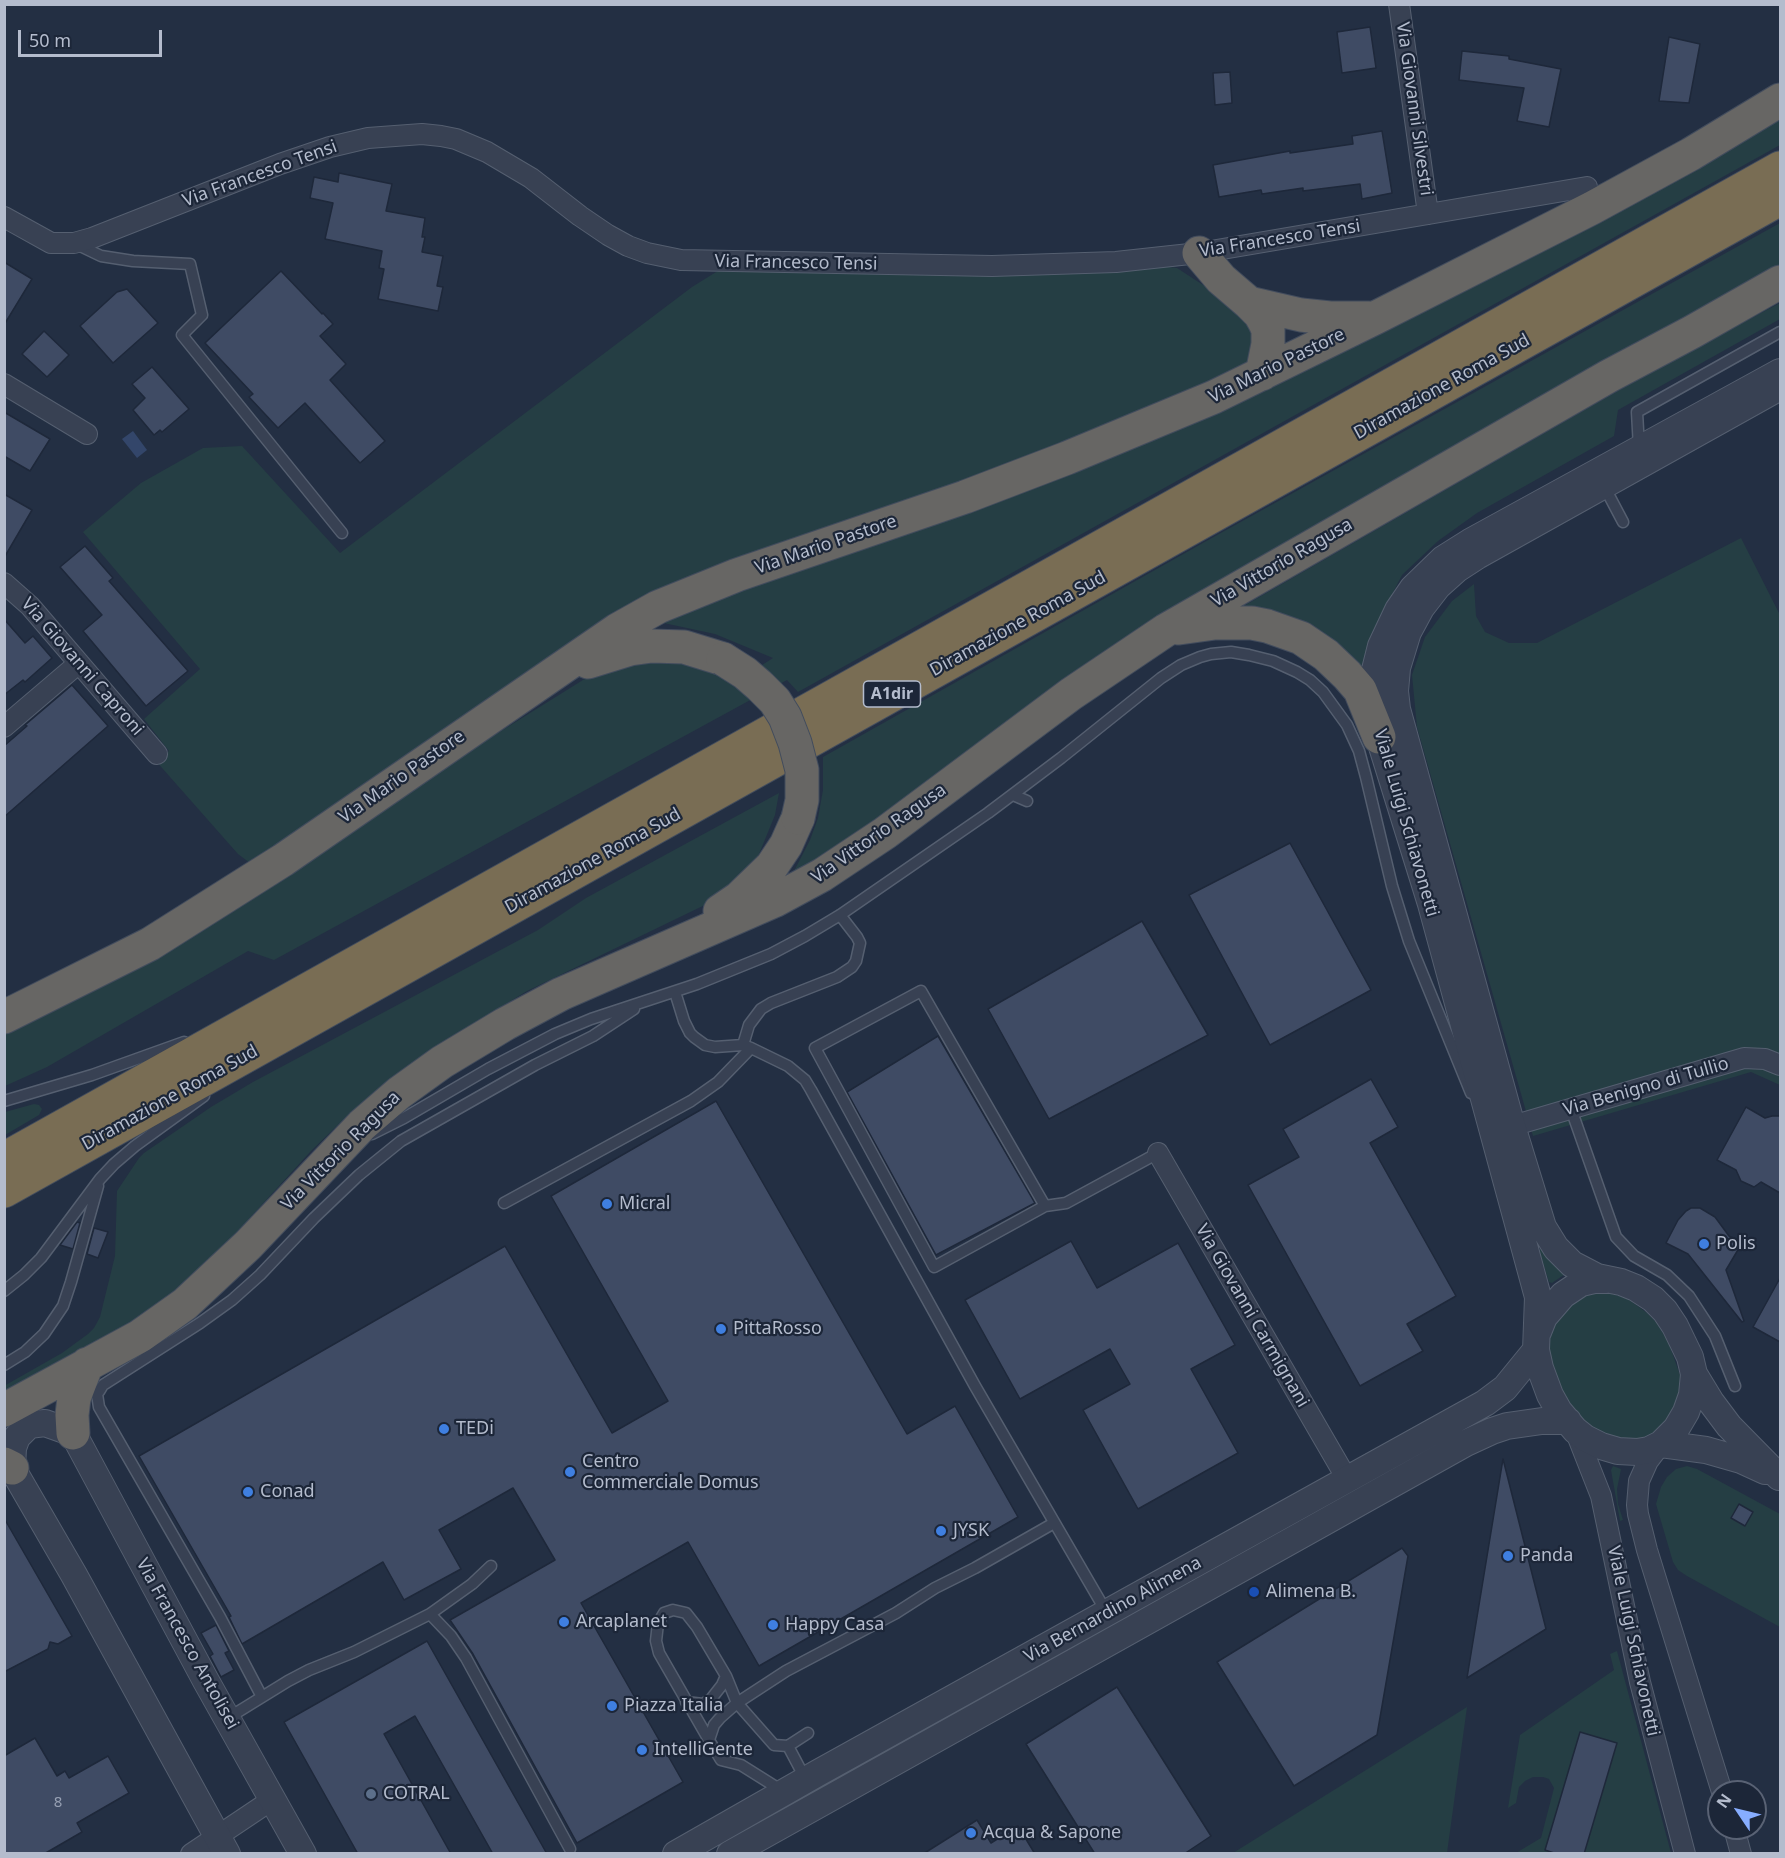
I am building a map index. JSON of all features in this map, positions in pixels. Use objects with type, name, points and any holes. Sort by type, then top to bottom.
[{"type":"highway","name":"Via Mario Pastore","points":[[4,1017],[150,944],[283,860],[617,630],[678,598],[737,575],[965,497],[1067,458],[1214,397],[1592,208],[1691,154],[1780,100]]},
{"type":"highway","name":"Diramazione Roma Sud","points":[[4,1159],[1780,168]]},
{"type":"highway","name":"Diramazione Roma Sud","points":[[4,1191],[1780,199]]},
{"type":"highway","points":[[1198,253],[1221,279],[1260,314],[1268,330],[1268,344],[1262,374]]},
{"type":"highway","name":"Via Vittorio Ragusa","points":[[4,1410],[155,1326],[185,1304],[236,1257],[373,1115],[399,1092],[469,1045],[561,994],[774,901],[841,864],[1071,694],[1166,630],[1609,376],[1780,282]]},
{"type":"highway","points":[[1249,303],[1301,315],[1330,318],[1375,318]]},
{"type":"highway","points":[[1166,630],[1237,622],[1268,626],[1301,638],[1333,661],[1360,690],[1379,737]]},
{"type":"highway","points":[[527,692],[590,661],[641,647],[684,647],[723,659],[745,672],[775,701],[785,717],[802,770],[802,800],[798,818],[780,855],[760,880],[739,898],[656,953]]},
{"type":"highway","points":[[4,1004],[64,987]]},
{"type":"highway","points":[[73,1434],[74,1398],[87,1364]]},
{"type":"street","name":"Via Giovanni Silvestri","points":[[1399,4],[1428,214]]},
{"type":"street","name":"Via Francesco Tensi","points":[[4,217],[51,243],[74,243],[92,238],[279,164],[330,147],[377,137],[422,134],[456,139],[488,152],[531,178],[608,235],[638,250],[669,258],[992,267],[1116,262],[1198,253],[1587,187]]},
{"type":"street","name":"Viale Luigi Schiavonetti","points":[[1685,1854],[1647,1711],[1601,1496],[1571,1426],[1550,1395],[1540,1368],[1536,1344],[1538,1297],[1431,904],[1379,737],[1373,696],[1377,660],[1391,623],[1405,599],[1421,579],[1443,559],[1459,548],[1780,372]]},
{"type":"street","points":[[4,384],[87,434]]},
{"type":"street","name":"Viale Luigi Schiavonetti","points":[[1606,1280],[1572,1264],[1552,1243],[1543,1227],[1512,1126],[1397,709],[1395,691],[1397,668],[1405,639],[1414,619],[1444,579],[1477,555],[1780,387]]},
{"type":"street","name":"Via Giovanni Caproni","points":[[4,583],[24,598],[157,754]]},
{"type":"street","points":[[4,727],[79,663]]},
{"type":"street","name":"Via Benigno di Tullio","points":[[1512,1126],[1743,1058],[1764,1059],[1780,1065]]},
{"type":"street","name":"Via Giovanni Carmignani","points":[[1158,1153],[1347,1479]]},
{"type":"street","name":"Viale Luigi Schiavonetti","points":[[1536,1344],[1544,1317],[1563,1295],[1581,1283],[1606,1280],[1621,1282],[1636,1288],[1653,1299],[1675,1326],[1690,1357],[1694,1374],[1692,1395],[1686,1412],[1676,1429],[1648,1461],[1639,1481],[1637,1505],[1651,1561],[1718,1780]]},
{"type":"street","name":"Via Bernardino Alimena","points":[[676,1854],[1496,1396],[1512,1381],[1536,1344]]},
{"type":"street","points":[[1694,1374],[1729,1426],[1780,1478]]},
{"type":"street","name":"Via Bernardino Alimena","points":[[730,1854],[1466,1443],[1507,1426],[1542,1421],[1571,1426]]},
{"type":"street","points":[[73,1434],[45,1424],[29,1425],[16,1437],[8,1466],[86,1595],[222,1845]]},
{"type":"street","name":"Viale Luigi Schiavonetti","points":[[1571,1426],[1585,1438],[1600,1446],[1618,1451],[1637,1452],[1649,1450],[1661,1444]]},
{"type":"street","name":"Via Francesco Antolisei","points":[[73,1434],[206,1681],[303,1854]]},
{"type":"street","points":[[1661,1444],[1725,1455],[1780,1478]]},
{"type":"street","points":[[191,1854],[222,1845],[273,1799]]},
{"type":"lane","points":[[74,243],[100,256],[133,261],[190,264],[202,315],[182,335],[342,533]]},
{"type":"lane","points":[[1639,450],[1637,412],[1780,332]]},
{"type":"lane","points":[[1604,485],[1623,522]]},
{"type":"lane","points":[[344,1145],[404,1118],[520,1051],[555,1034],[591,1019],[675,992],[771,954],[805,936],[840,915],[1013,795],[1161,678],[1181,665],[1200,657],[1231,652],[1273,661],[1310,680],[1323,692],[1347,725],[1355,741],[1366,777],[1392,885],[1409,941],[1502,1164]]},
{"type":"lane","points":[[1013,795],[1027,801]]},
{"type":"lane","points":[[504,1203],[691,1101],[718,1082],[747,1047],[749,1025],[761,1009],[837,977],[856,962],[860,943],[840,915]]},
{"type":"lane","points":[[4,1101],[92,1075],[198,1037],[244,1018],[348,968]]},
{"type":"lane","points":[[675,992],[684,1021],[694,1038],[705,1045],[715,1047],[747,1047],[779,1062],[797,1073],[815,1095],[975,1386],[1107,1613]]},
{"type":"lane","points":[[1045,1206],[921,992],[815,1048],[934,1267],[1045,1206],[1066,1203],[1158,1153]]},
{"type":"lane","points":[[262,1697],[220,1617],[99,1407],[97,1394],[99,1389],[201,1323],[232,1300],[260,1275],[359,1175],[401,1141],[526,1070],[592,1036],[643,1003]]},
{"type":"lane","points":[[4,1291],[41,1258],[100,1179],[124,1155],[310,1020]]},
{"type":"lane","points":[[1571,1109],[1616,1237],[1634,1256],[1667,1275],[1689,1296],[1715,1336],[1735,1386]]},
{"type":"lane","points":[[4,1365],[25,1352],[44,1334],[63,1306],[100,1179]]},
{"type":"lane","points":[[708,1740],[714,1725],[737,1702],[816,1654],[896,1613],[934,1588],[975,1568],[1054,1523]]},
{"type":"lane","points":[[228,1718],[309,1670],[354,1652],[430,1614],[472,1584],[490,1566]]},
{"type":"lane","points":[[795,1786],[741,1765],[721,1760],[659,1653],[656,1641],[658,1623],[664,1613],[673,1610],[686,1613],[705,1638],[737,1702],[774,1745],[788,1746],[808,1732]]},
{"type":"lane","points":[[430,1614],[451,1636],[466,1658],[570,1849]]},
{"type":"lane","points":[[686,1702],[703,1704],[711,1699],[726,1676]]},
{"type":"lane","points":[[788,1746],[795,1786]]},
{"type":"green space","points":[[1780,112],[1780,145],[798,692],[787,680],[274,960],[248,951],[47,1067],[5,1086],[5,1028],[376,809],[599,670],[648,655],[711,670],[734,683],[773,658],[715,634],[659,622],[727,592],[994,498]]},
{"type":"green space","points":[[1780,223],[1780,269],[863,836],[793,873],[810,840],[818,818],[823,790],[823,757]]},
{"type":"green space","points":[[1152,265],[1177,268],[1243,311],[1262,335],[1248,366],[910,505],[672,586],[250,863],[238,854],[155,760],[169,751],[144,719],[200,669],[83,532],[141,483],[203,448],[242,446],[340,553],[692,287],[721,269]]},
{"type":"green space","points":[[1780,303],[1780,319],[1618,410],[1614,436],[1477,513],[1438,541],[1402,575],[1381,616],[1359,677],[1235,611],[1675,358]]},
{"type":"green space","points":[[1741,538],[1780,615],[1780,1085],[1751,1072],[1533,1136],[1417,727],[1412,675],[1425,637],[1452,601],[1474,584],[1476,616],[1485,632],[1509,643],[1537,643]]},
{"type":"green space","points":[[779,793],[775,815],[757,859],[711,902],[527,991],[436,1047],[387,1082],[346,1117],[311,1151],[215,1256],[151,1314],[5,1397],[4,1386],[62,1353],[94,1328],[100,1317],[115,1256],[117,1191],[144,1153],[211,1107],[253,1082],[538,930],[586,898]]},
{"type":"green space","points":[[34,1104],[39,1105],[42,1109],[39,1115],[5,1135],[5,1112]]},
{"type":"green space","points":[[1542,1248],[1565,1274],[1552,1283],[1549,1282],[1539,1250]]},
{"type":"green space","points":[[1606,1292],[1628,1299],[1656,1322],[1668,1341],[1680,1375],[1681,1397],[1661,1433],[1632,1444],[1590,1428],[1568,1405],[1548,1361],[1548,1334],[1562,1312],[1580,1298]]},
{"type":"green space","points":[[1613,1466],[1621,1469],[1617,1489],[1618,1504],[1623,1520],[1620,1521],[1611,1470]]},
{"type":"green space","points":[[1687,1466],[1697,1469],[1780,1514],[1780,1627],[1687,1576],[1678,1570],[1673,1562],[1656,1504],[1667,1477],[1676,1469]]},
{"type":"green space","points":[[1617,1651],[1671,1853],[1584,1853],[1580,1733],[1545,1850],[1554,1853],[1516,1853],[1541,1838],[1554,1788],[1549,1779],[1533,1777],[1519,1787],[1516,1803],[1508,1808],[1520,1735],[1614,1670],[1610,1654]]},
{"type":"green space","points":[[1467,1707],[1447,1853],[1233,1853]]},
{"type":"water","points":[[133,431],[147,450],[137,458],[122,439]]},
{"type":"building","points":[[1370,27],[1376,68],[1342,73],[1337,32]]},
{"type":"building","points":[[1669,37],[1700,44],[1689,103],[1659,101]]},
{"type":"building","points":[[1462,51],[1509,56],[1509,59],[1561,69],[1549,127],[1517,121],[1524,88],[1459,80]]},
{"type":"building","points":[[1230,72],[1232,103],[1215,105],[1213,73]]},
{"type":"building","points":[[1382,131],[1392,193],[1362,199],[1360,184],[1303,191],[1303,188],[1262,194],[1261,190],[1219,197],[1213,165],[1290,151],[1290,153],[1353,144],[1352,136]]},
{"type":"building","points":[[339,173],[392,184],[386,211],[425,218],[422,252],[443,256],[437,286],[443,287],[438,311],[378,299],[384,269],[379,268],[382,251],[325,239],[333,203],[310,198],[314,177],[338,182]]},
{"type":"building","points":[[4,262],[32,279],[4,325]]},
{"type":"building","points":[[281,271],[333,324],[320,336],[346,364],[330,380],[385,441],[360,463],[305,403],[278,428],[249,397],[253,394],[205,343]]},
{"type":"building","points":[[127,289],[158,323],[113,363],[80,326],[117,292]]},
{"type":"building","points":[[44,331],[69,355],[47,377],[22,354]]},
{"type":"building","points":[[152,367],[189,409],[162,432],[160,430],[154,435],[133,410],[145,398],[132,384]]},
{"type":"building","points":[[4,412],[50,439],[30,471],[4,456]]},
{"type":"building","points":[[4,494],[32,510],[4,558]]},
{"type":"building","points":[[85,546],[113,578],[109,581],[188,671],[146,706],[83,631],[102,615],[60,567]]},
{"type":"building","points":[[4,619],[25,643],[33,636],[52,658],[25,682],[23,680],[4,695]]},
{"type":"building","points":[[72,685],[108,726],[4,817],[4,746]]},
{"type":"building","points":[[1290,843],[1371,990],[1270,1045],[1189,895]]},
{"type":"building","points":[[1142,921],[1208,1035],[1049,1119],[988,1009]]},
{"type":"building","points":[[938,1036],[1035,1203],[936,1255],[847,1092]]},
{"type":"building","points":[[1371,1079],[1398,1127],[1370,1143],[1456,1296],[1407,1324],[1423,1351],[1360,1386],[1248,1185],[1299,1157],[1283,1129]]},
{"type":"building","name":"Centro Commerciale Domus","points":[[716,1101],[907,1434],[955,1406],[1018,1517],[759,1666],[688,1542],[581,1603],[683,1782],[577,1843],[473,1654],[450,1620],[555,1560],[513,1488],[439,1530],[461,1569],[404,1600],[383,1562],[242,1644],[229,1617],[231,1616],[139,1456],[505,1246],[612,1433],[668,1401],[551,1196]]},
{"type":"building","points":[[1746,1107],[1765,1118],[1780,1116],[1780,1193],[1761,1182],[1754,1187],[1741,1181],[1736,1170],[1717,1160]]},
{"type":"building","name":"Polis","points":[[1691,1208],[1700,1208],[1715,1217],[1729,1236],[1742,1243],[1726,1270],[1744,1321],[1742,1322],[1688,1254],[1666,1243],[1678,1220]]},
{"type":"building","points":[[77,1222],[80,1223],[73,1249],[60,1245]]},
{"type":"building","points":[[94,1228],[108,1232],[98,1258],[87,1254]]},
{"type":"building","points":[[1071,1241],[1097,1288],[1178,1243],[1235,1345],[1191,1369],[1238,1453],[1138,1509],[1083,1410],[1130,1384],[1110,1349],[1020,1399],[965,1300]]},
{"type":"building","points":[[1780,1278],[1780,1342],[1753,1327]]},
{"type":"building","name":"Panda","points":[[1503,1459],[1546,1629],[1467,1678]]},
{"type":"building","points":[[1739,1504],[1753,1512],[1745,1526],[1731,1518]]},
{"type":"building","points":[[4,1518],[72,1636],[58,1644],[50,1642],[48,1649],[4,1672]]},
{"type":"building","points":[[1402,1548],[1408,1556],[1377,1735],[1294,1786],[1217,1662]]},
{"type":"building","points":[[216,1625],[229,1651],[225,1653],[234,1670],[221,1677],[210,1656],[213,1654],[201,1633]]},
{"type":"building","name":"COTRAL","points":[[427,1641],[547,1854],[493,1854],[415,1716],[384,1734],[451,1854],[358,1854],[284,1722]]},
{"type":"building","points":[[1117,1687],[1211,1836],[1184,1854],[1095,1854],[1026,1744]]},
{"type":"building","points":[[1580,1732],[1617,1743],[1584,1854],[1557,1854],[1545,1850]]},
{"type":"building","points":[[35,1738],[57,1776],[65,1771],[69,1778],[108,1756],[129,1793],[77,1823],[82,1832],[44,1854],[4,1854],[4,1756]]},
{"type":"building","points":[[977,1820],[991,1843],[1018,1826],[1035,1854],[923,1854]]},
{"type":"place","name":"Micral","points":[[607,1204]]},
{"type":"place","name":"Polis","points":[[1704,1244]]},
{"type":"place","name":"PittaRosso","points":[[721,1329]]},
{"type":"place","name":"TEDi","points":[[444,1429]]},
{"type":"place","name":"Centro Commerciale Domus","points":[[570,1472]]},
{"type":"place","name":"Conad","points":[[248,1492]]},
{"type":"place","name":"JYSK","points":[[941,1531]]},
{"type":"place","name":"Panda","points":[[1508,1556]]},
{"type":"place","name":"Alimena B.","points":[[1254,1592]]},
{"type":"place","name":"Arcaplanet","points":[[564,1622]]},
{"type":"place","name":"Happy Casa","points":[[773,1625]]},
{"type":"place","name":"Piazza Italia","points":[[612,1706]]},
{"type":"place","name":"IntelliGente","points":[[642,1750]]},
{"type":"place","name":"COTRAL","points":[[371,1794]]},
{"type":"place","name":"Acqua & Sapone","points":[[971,1833]]}]
